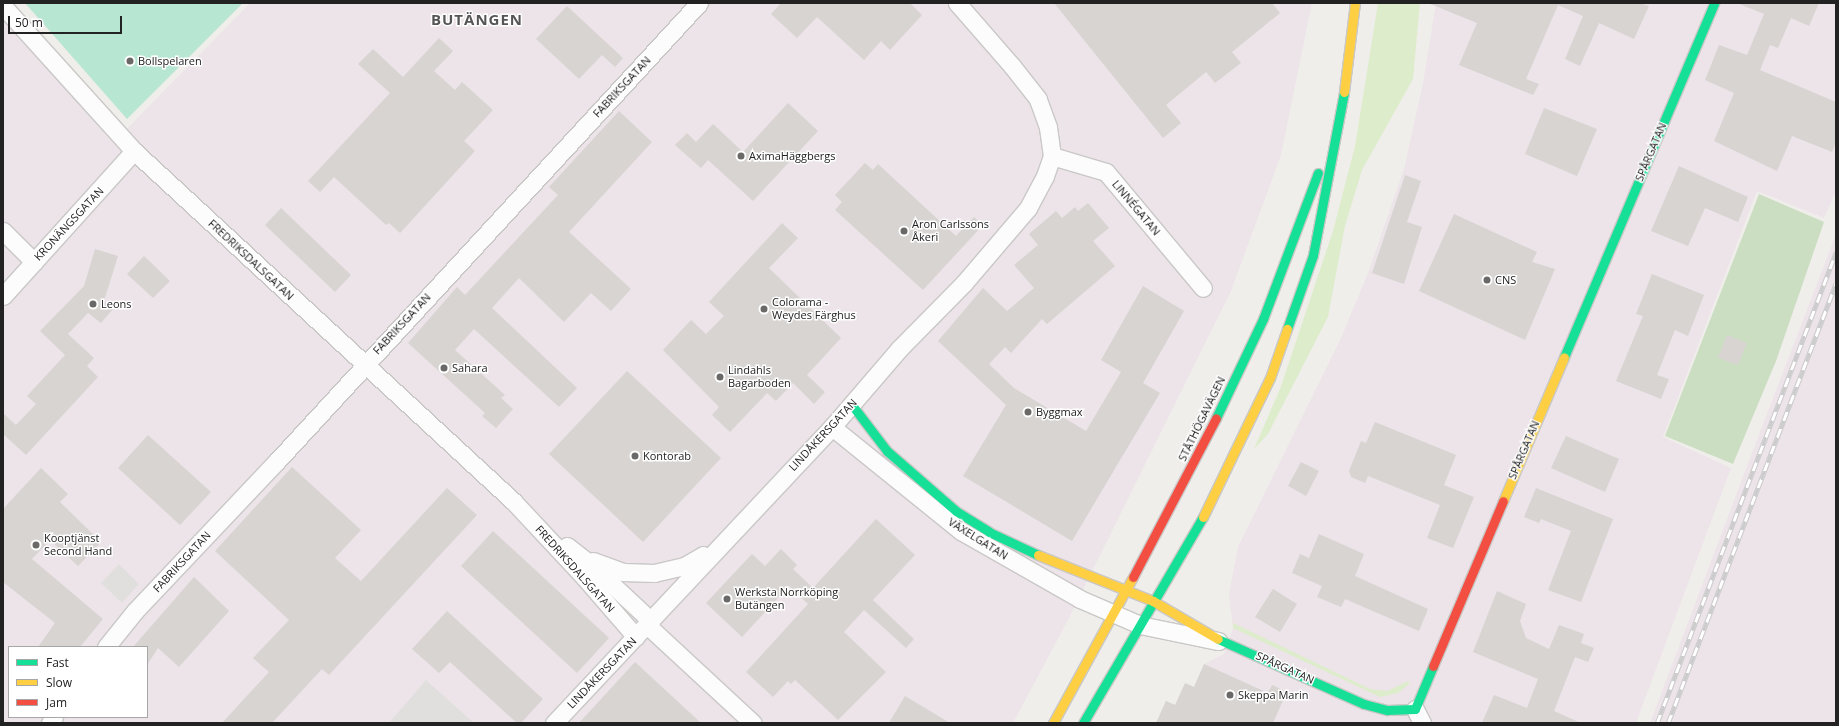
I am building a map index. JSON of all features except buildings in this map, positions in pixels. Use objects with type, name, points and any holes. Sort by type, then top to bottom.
[{"type":"main road","name":"STÅTHÖGAVÄGEN","points":[[1083,723],[1212,502],[1270,378],[1313,255],[1341,112],[1355,3]]},
{"type":"main road","name":"SPÅRGATAN","points":[[1124,590],[1153,601],[1224,642],[1364,704],[1418,716],[1714,3]]},
{"type":"main road","name":"STÅTHÖGAVÄGEN","points":[[1053,723],[1111,613],[1173,503],[1263,319],[1341,112]]},
{"type":"main road","name":"VÄXELGATAN","points":[[852,405],[887,451],[956,511],[1017,546],[1124,590]]},
{"type":"street","name":"FABRIKSGATAN","points":[[107,646],[135,611],[365,365],[699,3]]},
{"type":"street","name":"LINDÅKERSGATAN","points":[[554,723],[645,628],[728,535],[832,427],[899,349],[964,283],[1028,208],[1045,176],[1052,156],[1048,127],[1038,99],[1012,66],[957,3]]},
{"type":"street","name":"FREDRIKSDALSGATAN","points":[[3,6],[134,151],[513,501],[578,554],[645,628]]},
{"type":"street","name":"KRONÄNGSGATAN","points":[[3,296],[134,151]]},
{"type":"street","name":"LINNÉGATAN","points":[[1052,156],[1106,172],[1203,288]]},
{"type":"street","points":[[3,231],[34,262]]},
{"type":"street","name":"VÄXELGATAN","points":[[832,427],[960,530],[1085,602],[1140,625]]},
{"type":"street","name":"FREDRIKSDALSGATAN","points":[[513,501],[584,577],[645,628],[753,723]]},
{"type":"street","name":"FREDRIKSDALSGATAN","points":[[578,554],[623,572],[654,573],[684,566],[728,535]]},
{"type":"street","name":"SPÅRGATAN","points":[[1140,625],[1202,640],[1224,642]]},
{"type":"shaded area","points":[[250,3],[1312,3],[1281,155],[1231,291],[1068,620],[1013,723],[3,723],[3,19],[113,143]]},
{"type":"shaded area","points":[[1436,3],[1836,3],[1836,191],[1824,218],[1757,191],[1663,437],[1731,468],[1636,723],[1156,723],[1166,701],[1175,705],[1194,687],[1204,664],[1224,654],[1233,628],[1229,594],[1238,547],[1341,338],[1368,273],[1404,169],[1423,83]]},
{"type":"shaded area","points":[[1836,234],[1836,723],[1650,723],[1750,458]]},
{"type":"shaded area","points":[[119,564],[139,584],[122,603],[101,583]]},
{"type":"shaded area","points":[[426,680],[474,723],[389,723]]},
{"type":"green space","name":"Bollspelaren","points":[[25,3],[243,3],[127,119]]},
{"type":"green space","points":[[1378,3],[1420,3],[1413,79],[1362,170],[1345,226],[1328,317],[1268,434],[1254,449],[1280,389],[1333,231],[1355,146]]},
{"type":"green space","points":[[1759,194],[1824,222],[1776,361],[1733,464],[1665,436]]},
{"type":"green space","points":[[1233,623],[1370,689],[1387,691],[1408,681],[1410,683],[1398,693],[1380,697],[1233,628]]},
{"type":"railway","points":[[1657,723],[1836,252]]},
{"type":"railway","points":[[1668,723],[1836,284]]},
{"type":"traffic: fast","points":[[1564,357],[1714,3]]},
{"type":"traffic: fast","points":[[1287,329],[1313,255],[1344,92]]},
{"type":"traffic: fast","points":[[1216,418],[1263,319],[1318,173]]},
{"type":"traffic: fast","points":[[852,405],[887,451],[956,511],[989,532],[1038,555]]},
{"type":"traffic: fast","points":[[1083,723],[1203,517]]},
{"type":"traffic: fast","points":[[1218,639],[1364,704],[1387,710],[1415,709],[1433,666]]},
{"type":"traffic: slow","points":[[1344,92],[1355,3]]},
{"type":"traffic: slow","points":[[1203,517],[1270,378],[1287,329]]},
{"type":"traffic: slow","points":[[1503,501],[1564,357]]},
{"type":"traffic: slow","points":[[1038,555],[1153,601],[1218,639]]},
{"type":"traffic: slow","points":[[1053,723],[1133,577]]},
{"type":"traffic: jam","points":[[1133,577],[1216,418]]},
{"type":"traffic: jam","points":[[1433,666],[1503,501]]},
{"type":"place","name":"Bollspelaren","points":[[130,61]]},
{"type":"place","name":"AximaHäggbergs","points":[[741,156]]},
{"type":"place","name":"Aron Carlssons Åkeri","points":[[904,231]]},
{"type":"place","name":"CNS","points":[[1487,280]]},
{"type":"place","name":"Leons","points":[[93,304]]},
{"type":"place","name":"Colorama - Weydes Färghus","points":[[764,309]]},
{"type":"place","name":"Sahara","points":[[444,368]]},
{"type":"place","name":"Lindahls Bagarboden","points":[[720,377]]},
{"type":"place","name":"Byggmax","points":[[1028,412]]},
{"type":"place","name":"Kontorab","points":[[635,456]]},
{"type":"place","name":"Kooptjänst Second Hand","points":[[36,545]]},
{"type":"place","name":"Werksta Norrköping Butängen","points":[[727,599]]},
{"type":"place","name":"Skeppa Marin","points":[[1230,695]]},
{"type":"district","name":"BUTÄNGEN","points":[[477,20]]}]
